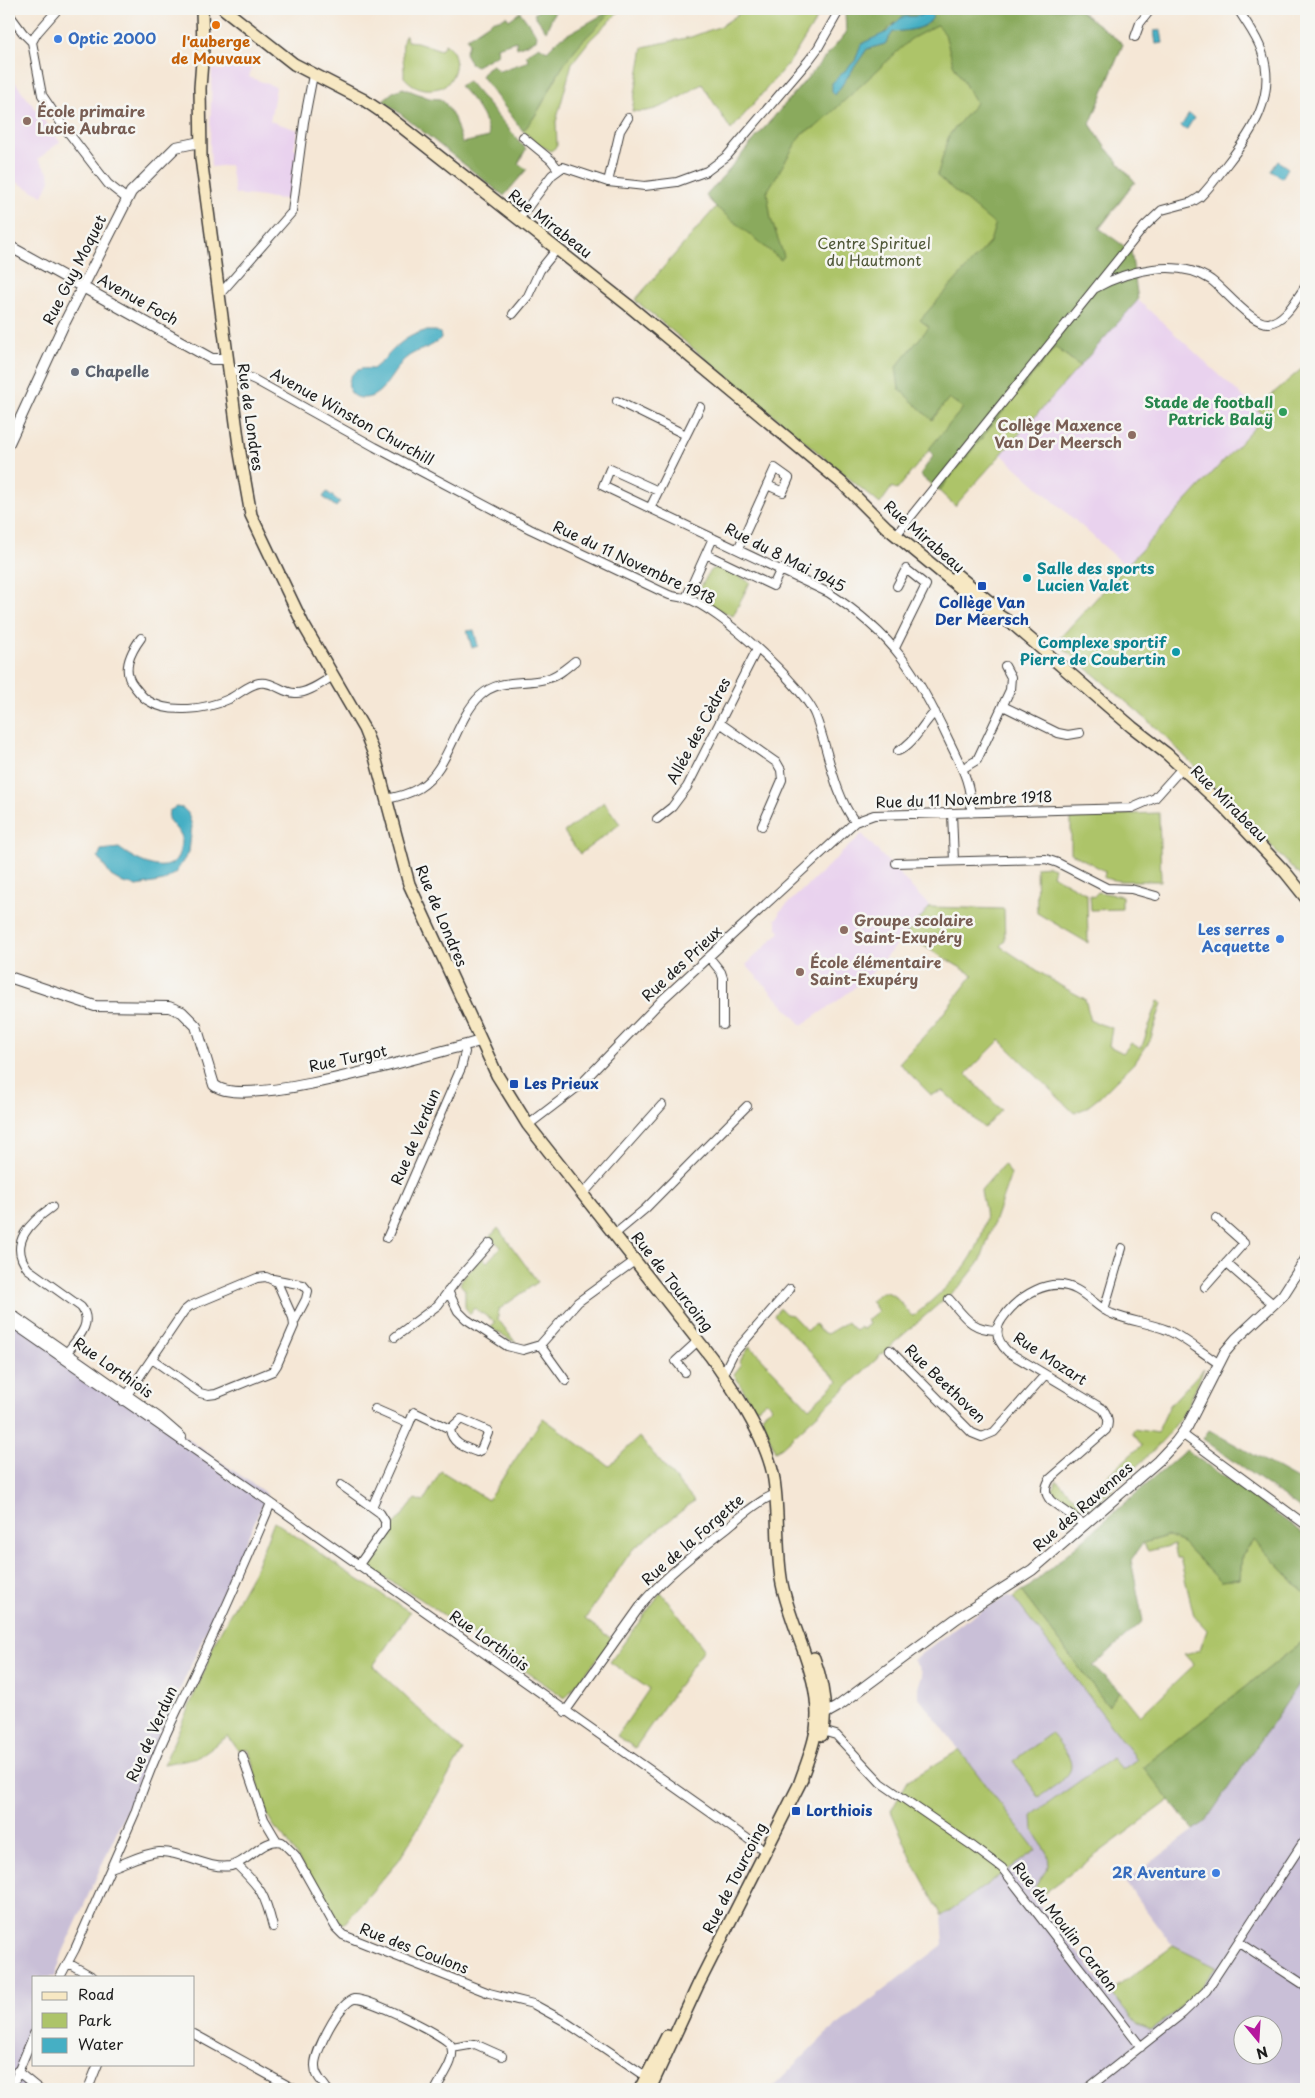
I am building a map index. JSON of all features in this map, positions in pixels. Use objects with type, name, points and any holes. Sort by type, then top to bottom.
[{"type":"main road","name":"Rue de Londres","points":[[202,9],[200,142],[245,489],[251,515],[299,616],[370,742],[404,870],[481,1041]]},
{"type":"main road","name":"Rue Mirabeau","points":[[224,9],[274,50],[313,75],[380,110],[628,304],[843,484],[980,604],[1014,625],[1132,727],[1260,845],[1306,898]]},
{"type":"main road","name":"Rue Mirabeau","points":[[1180,771],[1306,902]]},
{"type":"main road","name":"Rue de Tourcoing","points":[[481,1041],[497,1075],[528,1125],[699,1340],[723,1374],[766,1453],[773,1474],[780,1567],[786,1600],[813,1680],[821,1713],[814,1759],[765,1851],[650,2082],[640,2089]]},
{"type":"street","points":[[32,42],[37,33],[58,9]]},
{"type":"street","points":[[518,218],[558,169],[568,167],[608,182],[637,186],[660,185],[694,177],[713,167],[732,150],[809,60],[840,9]]},
{"type":"street","points":[[1135,37],[1140,24],[1151,9]]},
{"type":"street","points":[[898,532],[1144,226],[1166,208],[1192,202],[1204,192],[1237,151],[1258,118],[1267,89],[1264,60],[1258,42],[1238,9]]},
{"type":"street","points":[[9,14],[32,42],[42,95],[60,123],[108,184],[127,199]]},
{"type":"street","points":[[219,295],[292,212],[304,122],[313,75]]},
{"type":"street","points":[[608,182],[620,131],[628,118]]},
{"type":"street","points":[[523,137],[551,160],[558,169]]},
{"type":"street","name":"Rue Guy Moquet","points":[[9,443],[59,334],[127,199],[135,187],[176,147],[200,142]]},
{"type":"street","name":"Avenue Foch","points":[[9,246],[212,359],[228,364]]},
{"type":"street","points":[[513,314],[525,300],[538,274],[557,248]]},
{"type":"street","points":[[1092,290],[1111,281],[1145,271],[1169,268],[1184,270],[1211,280],[1255,319],[1266,323],[1275,321],[1283,316],[1306,286]]},
{"type":"street","name":"Avenue Winston Churchill","points":[[228,364],[375,448],[461,491]]},
{"type":"street","points":[[617,401],[686,435]]},
{"type":"street","points":[[650,508],[700,407]]},
{"type":"street","name":"Rue du 8 Mai 1945","points":[[658,491],[610,469],[603,486],[829,593],[869,622],[895,648],[920,683],[962,769],[970,791],[971,813]]},
{"type":"street","points":[[738,549],[767,485]]},
{"type":"street","name":"Rue du 11 Novembre 1918","points":[[461,491],[572,549],[667,594],[686,598],[728,623],[799,690],[812,708],[843,804],[855,822],[874,815],[1132,808],[1152,800],[1180,771]]},
{"type":"street","points":[[686,598],[713,538]]},
{"type":"street","points":[[706,554],[773,586],[781,569]]},
{"type":"street","points":[[895,648],[926,585],[906,569],[897,586]]},
{"type":"street","points":[[141,638],[127,666],[128,678],[146,700],[169,708],[211,705],[230,698],[258,683],[270,683],[292,693],[298,693],[333,676]]},
{"type":"street","name":"Allée des Cèdres","points":[[657,820],[672,807],[687,787],[757,649]]},
{"type":"street","points":[[386,799],[410,792],[428,781],[469,710],[481,695],[492,688],[507,683],[551,678],[575,660]]},
{"type":"street","points":[[962,769],[977,760],[1010,690],[1012,682],[1005,666]]},
{"type":"street","points":[[1003,706],[1058,733],[1068,735],[1080,733]]},
{"type":"street","points":[[898,751],[911,743],[926,721],[935,712]]},
{"type":"street","points":[[720,723],[777,763],[781,770],[782,780],[762,826]]},
{"type":"street","points":[[952,813],[954,861]]},
{"type":"street","name":"Rue des Prieux","points":[[528,1125],[579,1086],[646,1016],[855,822]]},
{"type":"street","points":[[896,863],[1051,860],[1107,888],[1131,889],[1156,896]]},
{"type":"street","points":[[709,957],[723,978],[723,1025]]},
{"type":"street","name":"Rue Turgot","points":[[9,977],[95,1006],[169,1007],[182,1012],[196,1026],[211,1079],[219,1089],[234,1092],[258,1091],[356,1075],[481,1041]]},
{"type":"street","name":"Rue de Verdun","points":[[387,1238],[461,1068],[465,1052],[464,1045]]},
{"type":"street","points":[[583,1194],[662,1105]]},
{"type":"street","points":[[615,1234],[645,1209],[748,1106]]},
{"type":"street","points":[[52,1208],[26,1229],[22,1237],[21,1250],[24,1263],[28,1269],[82,1307],[85,1312],[87,1321],[85,1327],[64,1355]]},
{"type":"street","points":[[1206,1287],[1244,1243],[1216,1218]]},
{"type":"street","points":[[396,1337],[438,1305],[490,1243]]},
{"type":"street","points":[[1104,1310],[1122,1248]]},
{"type":"street","name":"Rue des Ravennes","points":[[821,1713],[848,1699],[958,1618],[1020,1579],[1085,1525],[1158,1460],[1182,1434],[1199,1405],[1218,1363],[1236,1339],[1289,1287],[1306,1259]]},
{"type":"street","points":[[448,1291],[458,1311],[466,1319],[507,1346],[523,1350],[540,1345],[578,1302],[636,1260]]},
{"type":"street","points":[[1226,1264],[1273,1304]]},
{"type":"street","points":[[125,1398],[184,1311],[190,1306],[257,1278],[270,1278],[303,1285],[308,1291],[306,1300],[294,1322]]},
{"type":"street","points":[[152,1359],[200,1393],[212,1395],[272,1371],[277,1365],[294,1329],[294,1322],[281,1287],[270,1278]]},
{"type":"street","name":"Rue Mozart","points":[[1085,1525],[1051,1501],[1046,1490],[1047,1484],[1050,1479],[1106,1430],[1108,1419],[1103,1409],[1008,1352],[999,1340],[997,1330],[1005,1314],[1027,1295],[1058,1284],[1075,1289],[1104,1310],[1167,1330],[1218,1363]]},
{"type":"street","points":[[723,1374],[733,1354],[756,1332],[790,1288]]},
{"type":"street","points":[[949,1299],[975,1327],[985,1330],[997,1330]]},
{"type":"street","name":"Rue Lorthiois","points":[[9,1312],[64,1355],[125,1398],[165,1422],[198,1452],[765,1851]]},
{"type":"street","name":"Rue Lorthiois","points":[[9,1322],[64,1355]]},
{"type":"street","points":[[685,1372],[676,1361],[699,1340]]},
{"type":"street","points":[[540,1345],[566,1381]]},
{"type":"street","name":"Rue Beethoven","points":[[890,1350],[972,1433],[982,1437],[994,1432],[1045,1375]]},
{"type":"street","points":[[375,1409],[409,1424]]},
{"type":"street","points":[[374,1503],[414,1412],[450,1429]]},
{"type":"street","points":[[462,1419],[488,1431],[488,1433],[481,1450],[477,1452],[455,1442],[451,1436],[450,1429],[462,1419]]},
{"type":"street","points":[[1182,1434],[1306,1525]]},
{"type":"street","points":[[341,1485],[374,1503],[386,1524],[358,1566]]},
{"type":"street","name":"Rue de la Forgette","points":[[565,1712],[644,1601],[703,1546],[754,1506],[775,1494]]},
{"type":"street","name":"Rue de Verdun","points":[[61,1976],[111,1868],[179,1703],[195,1674],[271,1503]]},
{"type":"street","name":"Rue du Moulin Cardon","points":[[819,1730],[836,1734],[881,1783],[999,1865],[1141,2047]]},
{"type":"street","name":"Rue des Coulons","points":[[242,1755],[264,1819],[277,1841],[286,1845],[295,1855],[336,1928],[343,1935],[488,1993],[533,2004],[564,2021],[650,2082]]},
{"type":"street","points":[[1087,2089],[1195,2003],[1210,1985],[1306,1838]]},
{"type":"street","points":[[111,1868],[152,1853],[160,1852],[217,1866],[236,1864],[272,1842],[277,1841]]},
{"type":"street","points":[[236,1864],[258,1885],[264,1894],[273,1927]]},
{"type":"street","points":[[1238,1942],[1306,1986]]},
{"type":"street","points":[[68,1963],[91,1976]]},
{"type":"street","points":[[327,2089],[316,2075],[316,2058],[339,2013],[349,2001],[365,2000],[447,2041],[452,2048],[452,2059],[436,2089]]},
{"type":"street","points":[[195,2035],[294,2089]]},
{"type":"street","points":[[11,2089],[32,2039]]},
{"type":"street","points":[[452,2048],[475,2044],[502,2056]]},
{"type":"street","points":[[88,2089],[97,2066]]},
{"type":"street","points":[[18,2071],[39,2089]]},
{"type":"shaded area","points":[[236,60],[253,65],[249,77],[276,87],[270,121],[298,130],[294,148],[297,151],[293,200],[235,194],[230,165],[211,167],[212,69],[223,70],[224,65],[234,66]]},
{"type":"shaded area","name":"École primaire Lucie Aubrac","points":[[9,74],[60,142],[38,159],[49,173],[50,180],[43,196],[9,178]]},
{"type":"shaded area","name":"Collège Maxence Van Der Meersch","points":[[1138,300],[1264,416],[1126,566],[1001,454]]},
{"type":"shaded area","name":"Groupe scolaire Saint-Exupéry","points":[[862,834],[930,907],[868,977],[802,1025],[746,965],[780,932],[775,920],[779,916],[779,912]]},
{"type":"shaded area","points":[[9,1314],[267,1494],[63,1952],[55,1976],[32,1976],[32,2042],[19,2078],[33,2089],[9,2089]]},
{"type":"shaded area","points":[[1008,1596],[1013,1597],[1170,1800],[1035,1900],[1138,2025],[1150,2029],[1193,1996],[1216,1967],[1173,1946],[1125,1882],[1205,1822],[1306,1674],[1306,2089],[771,2089],[826,2034],[944,1944],[942,1916],[1036,1850],[918,1696],[918,1687],[922,1677],[921,1671],[913,1660],[963,1622]]},
{"type":"green space","points":[[541,9],[556,9],[546,31],[534,14]]},
{"type":"green space","points":[[613,9],[622,9],[590,40],[572,63],[556,122],[557,146],[551,151],[538,144],[523,131],[540,108],[569,56]]},
{"type":"green space","points":[[613,9],[570,55],[541,106],[523,131],[481,76],[487,68],[493,65],[499,71],[529,61],[526,55],[539,46],[547,51],[559,39]]},
{"type":"green space","points":[[746,9],[823,9],[791,60],[731,130],[702,84],[660,107],[651,110],[632,111],[643,47],[691,37],[721,26]]},
{"type":"green space","points":[[848,9],[1078,9],[1123,44],[1090,124],[1105,147],[1135,182],[1099,228],[1131,251],[1138,300],[1080,366],[1055,347],[939,491],[922,477],[921,473],[934,455],[928,450],[963,408],[949,398],[932,420],[899,389],[896,367],[929,327],[920,320],[990,242],[995,225],[937,176],[949,135],[976,103],[953,64],[945,34],[937,25],[911,39],[816,127],[802,133],[767,192],[771,219],[784,256],[781,260],[716,207],[706,196],[846,33],[845,12]],"holes":[[[928,12],[930,22],[917,29],[893,32],[885,44],[867,49],[835,95],[832,83],[855,61],[861,45],[881,36],[892,25],[906,16],[919,16]]]},
{"type":"green space","name":"Centre Spirituel du Hautmont","points":[[867,9],[1078,9],[1123,44],[1090,124],[1105,147],[1135,182],[963,408],[897,490],[892,487],[880,504],[635,300],[716,207],[706,196]]},
{"type":"green space","points":[[520,12],[537,35],[536,40],[517,48],[516,41],[497,47],[498,54],[476,66],[471,64],[465,53],[469,43],[467,38],[494,20],[500,20],[506,16],[509,20]]},
{"type":"green space","points":[[406,35],[407,41],[417,42],[441,50],[445,44],[450,48],[456,64],[452,76],[445,86],[423,89],[413,85],[404,77],[403,43]]},
{"type":"green space","points":[[468,81],[526,149],[518,164],[527,169],[504,196],[383,100],[393,92],[403,88],[429,98],[440,99],[445,103],[454,118],[462,143],[489,137],[485,122],[478,109],[459,86]]},
{"type":"green space","points":[[1055,347],[1080,366],[955,506],[939,491]]},
{"type":"green space","points":[[1306,365],[1306,882],[1167,738],[1056,642],[1264,417],[1256,408]]},
{"type":"green space","points":[[721,567],[750,582],[733,616],[707,603],[702,599],[699,592],[709,573]]},
{"type":"green space","points":[[604,802],[620,824],[580,854],[564,832]]},
{"type":"green space","points":[[1159,813],[1161,881],[1119,881],[1104,878],[1105,871],[1071,853],[1071,816]]},
{"type":"green space","points":[[1048,866],[1054,868],[1052,875],[1087,894],[1088,943],[1037,913],[1036,867]]},
{"type":"green space","points":[[1098,892],[1122,896],[1122,909],[1091,910],[1090,895],[1093,897]]},
{"type":"green space","points":[[930,907],[1004,909],[1005,941],[1000,946],[1061,986],[1085,999],[1091,1021],[1112,1028],[1109,1046],[1123,1053],[1131,1043],[1141,1049],[1158,1001],[1162,1003],[1150,1041],[1136,1061],[1100,1097],[1086,1108],[1074,1113],[1000,1040],[966,1074],[1001,1110],[984,1128],[943,1091],[931,1095],[899,1063],[935,1024],[973,975],[905,935]]},
{"type":"green space","points":[[1004,1164],[1011,1174],[981,1260],[963,1283],[896,1341],[782,1447],[775,1451],[762,1419],[763,1414],[772,1407],[766,1401],[758,1408],[753,1407],[734,1374],[741,1365],[739,1362],[750,1346],[809,1408],[838,1381],[774,1315],[780,1308],[786,1314],[792,1315],[807,1331],[815,1324],[820,1331],[827,1334],[847,1322],[855,1331],[860,1327],[863,1329],[869,1324],[867,1320],[878,1311],[871,1301],[880,1293],[885,1292],[894,1296],[912,1316],[915,1315],[959,1274],[968,1262],[981,1236],[985,1221],[985,1209],[981,1190]]},
{"type":"green space","points":[[498,1228],[538,1282],[498,1310],[498,1319],[516,1343],[491,1328],[495,1322],[474,1308],[470,1314],[465,1307],[465,1290],[460,1284],[462,1279],[482,1257],[487,1262],[501,1247],[490,1237]]},
{"type":"green space","points":[[1204,1368],[1188,1405],[1174,1427],[1150,1453],[1098,1502],[1092,1506],[1075,1506],[1064,1501],[1052,1489],[1057,1480],[1078,1501],[1142,1445],[1132,1433],[1134,1429],[1157,1433],[1170,1405]]},
{"type":"green space","points":[[543,1418],[609,1466],[639,1437],[694,1501],[632,1550],[585,1619],[613,1640],[565,1698],[419,1598],[363,1565],[415,1499],[423,1502],[441,1471],[488,1500]]},
{"type":"green space","points":[[1209,1430],[1306,1484],[1306,1513],[1203,1439]]},
{"type":"green space","points":[[1186,1450],[1306,1535],[1306,1595],[1254,1540],[1242,1555],[1240,1579],[1220,1581],[1183,1543],[1167,1536],[1143,1543],[1131,1560],[1143,1621],[1093,1666],[1120,1691],[1108,1706],[1021,1591],[1030,1586]]},
{"type":"green space","points":[[274,1521],[354,1577],[410,1612],[373,1666],[463,1751],[399,1860],[344,1924],[336,1920],[284,1836],[270,1820],[261,1797],[249,1750],[238,1750],[228,1736],[198,1757],[164,1764],[207,1665],[214,1643],[256,1567]]},
{"type":"green space","points":[[1167,1536],[1183,1543],[1220,1581],[1240,1579],[1242,1555],[1254,1540],[1306,1595],[1306,1639],[1144,1767],[1170,1800],[1039,1897],[1033,1890],[1049,1866],[1048,1855],[1033,1830],[1032,1815],[1112,1758],[1122,1770],[1137,1759],[1013,1597],[1021,1591],[1108,1705],[1120,1691],[1140,1716],[1194,1665],[1184,1654],[1200,1650],[1207,1630],[1194,1616],[1180,1558],[1177,1558],[1174,1545],[1148,1551],[1143,1543]]},
{"type":"green space","points":[[661,1592],[704,1649],[635,1748],[617,1736],[649,1689],[610,1662]]},
{"type":"green space","points":[[1306,1639],[1306,1674],[1205,1822],[1194,1830],[1143,1767]]},
{"type":"green space","points":[[1051,1733],[1067,1755],[1071,1763],[1070,1769],[1061,1781],[1039,1797],[1013,1761]]},
{"type":"green space","points":[[959,1750],[1036,1850],[942,1916],[913,1862],[891,1811],[908,1781]]},
{"type":"green space","points":[[1173,1946],[1216,1967],[1186,2002],[1151,2030],[1138,2025],[1110,1992]]},
{"type":"water","points":[[928,12],[933,17],[930,22],[915,29],[893,32],[885,44],[867,49],[835,95],[832,92],[832,83],[855,61],[861,45],[887,32],[902,17],[919,16]]},
{"type":"water","points":[[1161,30],[1163,43],[1156,44],[1154,31]]},
{"type":"water","points":[[1189,114],[1194,118],[1187,129],[1184,129],[1181,126]]},
{"type":"water","points":[[1278,161],[1288,168],[1282,178],[1271,171]]},
{"type":"water","points":[[425,331],[436,331],[440,333],[441,338],[433,345],[405,359],[381,390],[375,394],[361,398],[352,393],[349,389],[349,379],[356,371],[373,369],[402,342]]},
{"type":"water","points":[[327,492],[340,502],[336,507],[323,497]]},
{"type":"water","points":[[474,630],[478,646],[472,648],[467,631]]},
{"type":"water","points":[[176,807],[183,808],[188,813],[192,826],[189,852],[176,872],[164,881],[137,886],[123,883],[111,876],[98,857],[101,850],[119,848],[139,860],[160,866],[169,865],[176,860],[180,850],[181,835],[168,819],[169,811]]},
{"type":"place","name":"l'auberge de Mouvaux","points":[[216,25]]},
{"type":"place","name":"Optic 2000","points":[[58,39]]},
{"type":"place","name":"École primaire Lucie Aubrac","points":[[27,121]]},
{"type":"place","name":"Chapelle","points":[[75,372]]},
{"type":"place","name":"Stade de football Patrick Balaÿ","points":[[1283,412]]},
{"type":"place","name":"Collège Maxence Van Der Meersch","points":[[1132,435]]},
{"type":"place","name":"Salle des sports Lucien Valet","points":[[1027,578]]},
{"type":"place","name":"Collège Van Der Meersch","points":[[982,586]]},
{"type":"place","name":"Complexe sportif Pierre de Coubertin","points":[[1176,652]]},
{"type":"place","name":"Groupe scolaire Saint-Exupéry","points":[[844,930]]},
{"type":"place","name":"Les serres Acquette","points":[[1280,939]]},
{"type":"place","name":"École élémentaire Saint-Exupéry","points":[[800,972]]},
{"type":"place","name":"Les Prieux","points":[[514,1084]]},
{"type":"place","name":"Lorthiois","points":[[796,1811]]},
{"type":"place","name":"2R Aventure","points":[[1216,1873]]}]
